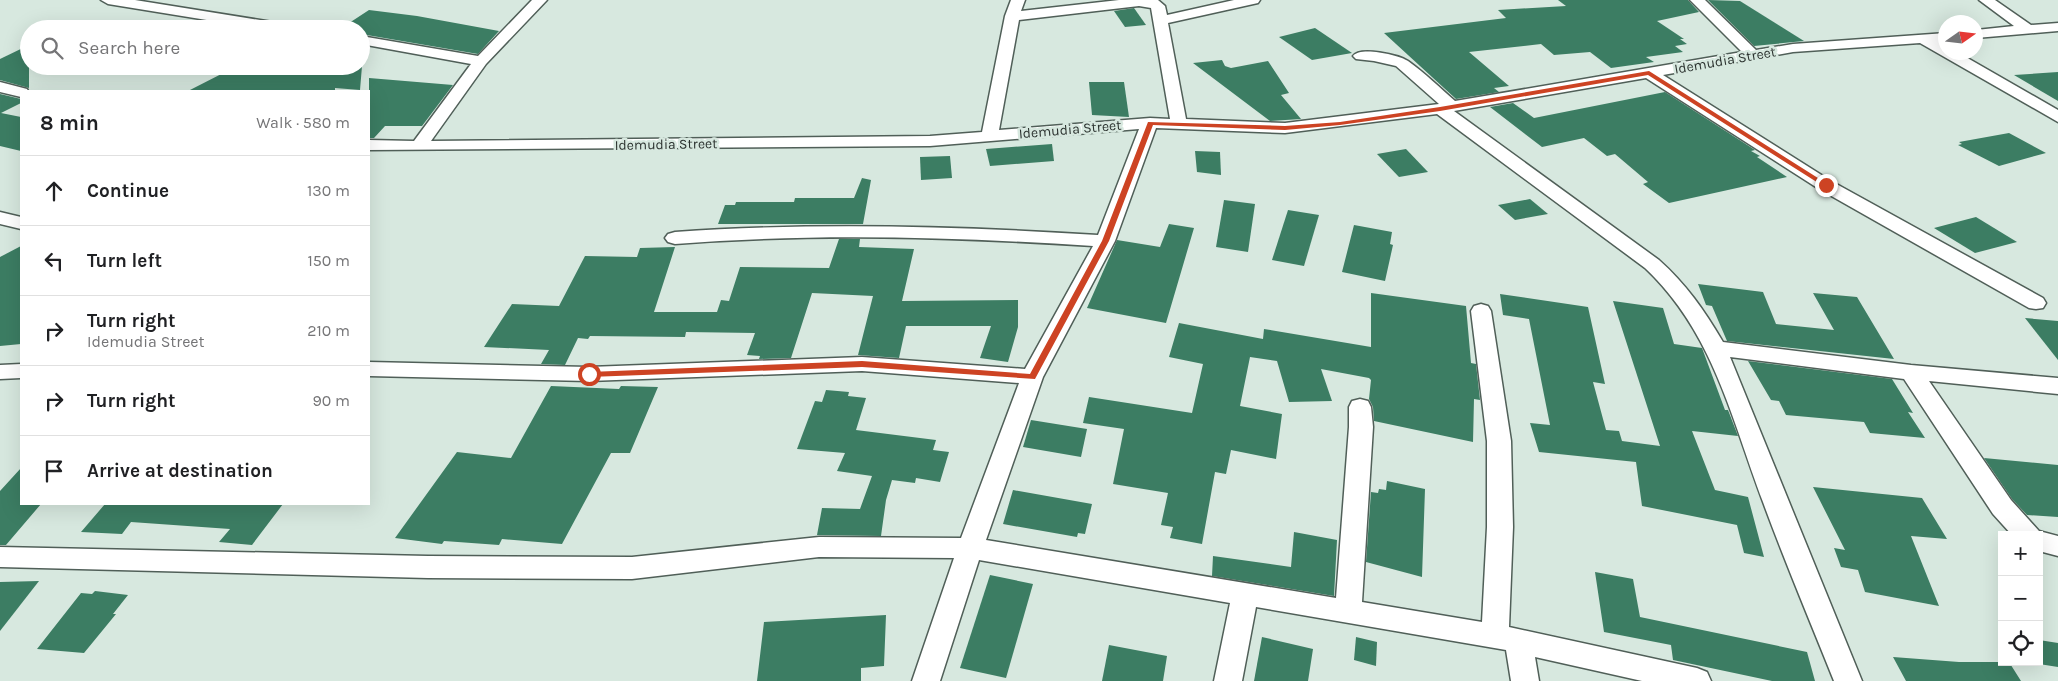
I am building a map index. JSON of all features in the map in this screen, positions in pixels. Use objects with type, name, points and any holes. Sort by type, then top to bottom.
[{"type":"street","points":[[108,0],[234,20]]},
{"type":"street","points":[[420,146],[481,60],[540,0]]},
{"type":"street","points":[[989,136],[998,99],[1012,16],[1018,0]]},
{"type":"street","points":[[1162,20],[1253,0]]},
{"type":"street","points":[[1697,0],[1753,55]]},
{"type":"street","points":[[1986,0],[2029,30]]},
{"type":"street","points":[[1012,16],[1076,4],[1146,1],[1158,6],[1179,124]]},
{"type":"street","points":[[1983,33],[2058,27]]},
{"type":"street","name":"Idemudia Street","points":[[370,145],[930,141],[1150,123],[1285,128],[1340,124],[1446,108],[1793,48],[1938,37]]},
{"type":"street","points":[[1921,38],[2058,117]]},
{"type":"street","points":[[370,42],[481,60]]},
{"type":"street","points":[[1361,56],[1374,56],[1401,63],[1446,108],[1667,275],[1717,348],[1775,503],[1848,681]]},
{"type":"street","points":[[1649,73],[1826,185],[2036,303]]},
{"type":"street","points":[[0,87],[20,92]]},
{"type":"street","points":[[926,681],[970,548],[1032,377],[1105,241],[1150,123]]},
{"type":"street","points":[[0,218],[20,223]]},
{"type":"street","points":[[675,238],[716,234],[877,232],[1105,241]]},
{"type":"street","points":[[1481,310],[1499,441],[1500,528],[1506,639],[1525,681]]},
{"type":"street","points":[[1717,348],[1911,372],[2058,386]]},
{"type":"street","points":[[370,369],[589,374],[862,364],[1032,377]]},
{"type":"street","points":[[0,372],[20,371]]},
{"type":"street","points":[[1911,372],[2002,507],[2024,531]]},
{"type":"street","points":[[1348,611],[1361,427],[1360,407]]},
{"type":"street","points":[[2043,542],[2058,546]]},
{"type":"street","points":[[0,557],[428,567],[632,568],[819,547],[970,548],[1506,639],[1697,681]]},
{"type":"street","points":[[1228,681],[1245,594]]},
{"type":"building","points":[[1558,0],[1688,0],[1699,12],[1657,21],[1684,39],[1680,39],[1687,44],[1675,46],[1683,52],[1646,57],[1654,62],[1611,68],[1590,52],[1554,55],[1541,44],[1469,52],[1509,86],[1494,88],[1499,92],[1456,99],[1384,33],[1506,18],[1498,10],[1566,6]]},
{"type":"building","points":[[1708,0],[1740,1],[1804,41],[1754,46]]},
{"type":"building","points":[[1134,8],[1146,25],[1125,27],[1114,11]]},
{"type":"building","points":[[369,10],[417,16],[499,31],[478,54],[370,36],[370,20],[354,20]]},
{"type":"building","points":[[1315,28],[1352,53],[1312,60],[1279,37]]},
{"type":"building","points":[[20,49],[20,75],[29,75],[29,88],[0,80],[0,59]]},
{"type":"building","points":[[1222,60],[1225,66],[1231,68],[1268,61],[1289,93],[1281,95],[1301,119],[1270,121],[1193,63]]},
{"type":"building","points":[[2058,72],[2058,101],[2014,75]]},
{"type":"building","points":[[219,75],[361,75],[360,90],[335,88],[335,90],[190,90]]},
{"type":"building","points":[[369,78],[453,85],[422,126],[385,126],[374,138],[370,138]]},
{"type":"building","points":[[1089,82],[1124,82],[1129,117],[1092,115]]},
{"type":"building","points":[[1665,92],[1755,150],[1751,151],[1787,177],[1669,203],[1643,184],[1648,182],[1615,154],[1607,156],[1584,138],[1542,147],[1490,107],[1513,103],[1534,118]]},
{"type":"building","points":[[0,94],[20,99],[20,104],[1,113],[20,117],[20,151],[0,146]]},
{"type":"building","points":[[2009,133],[2046,153],[1999,166],[1958,145],[1962,144],[1959,142]]},
{"type":"building","points":[[1052,144],[1054,161],[990,166],[986,149]]},
{"type":"building","points":[[1406,149],[1428,172],[1399,177],[1377,154]]},
{"type":"building","points":[[1195,151],[1220,152],[1221,175],[1197,172]]},
{"type":"building","points":[[950,156],[952,178],[921,180],[920,157]]},
{"type":"building","points":[[862,178],[871,180],[863,224],[718,224],[725,205],[735,205],[736,202],[794,202],[795,198],[854,198]]},
{"type":"building","points":[[1530,199],[1548,214],[1515,220],[1498,205]]},
{"type":"building","points":[[1224,200],[1255,204],[1248,252],[1216,247]]},
{"type":"building","points":[[1288,210],[1319,215],[1304,266],[1272,260]]},
{"type":"building","points":[[1976,217],[2017,242],[1975,253],[1934,228]]},
{"type":"building","points":[[1169,224],[1194,228],[1166,323],[1087,308],[1117,240],[1160,247]]},
{"type":"building","points":[[1354,225],[1392,232],[1390,244],[1393,245],[1385,281],[1342,272]]},
{"type":"building","points":[[839,239],[860,239],[859,247],[914,249],[902,301],[1018,300],[1018,327],[1008,362],[980,358],[991,326],[906,326],[899,358],[858,355],[873,296],[812,293],[791,358],[759,359],[760,356],[747,355],[755,333],[686,332],[685,337],[590,336],[588,339],[578,338],[565,365],[541,364],[549,350],[484,347],[512,304],[559,306],[585,256],[637,257],[640,248],[675,247],[654,312],[717,312],[721,300],[729,301],[740,267],[829,268]]},
{"type":"building","points":[[20,247],[20,344],[0,346],[0,257]]},
{"type":"building","points":[[1698,284],[1763,292],[1776,324],[1834,330],[1813,293],[1857,297],[1894,359],[1727,341],[1712,306],[1706,305]]},
{"type":"building","points":[[1371,293],[1466,306],[1471,363],[1476,364],[1480,400],[1474,399],[1473,442],[1374,421],[1373,407],[1369,399],[1371,380],[1369,378],[1321,369],[1332,401],[1289,402],[1277,361],[1250,357],[1240,406],[1282,414],[1276,459],[1231,450],[1226,474],[1215,472],[1202,544],[1170,538],[1173,527],[1161,525],[1168,493],[1113,484],[1124,429],[1083,423],[1089,397],[1192,413],[1203,364],[1169,357],[1179,323],[1263,339],[1264,329],[1371,347]]},
{"type":"building","points":[[1500,294],[1588,307],[1605,384],[1593,382],[1606,430],[1619,431],[1622,441],[1660,446],[1613,301],[1663,308],[1674,344],[1702,348],[1725,410],[1728,410],[1738,436],[1692,431],[1715,490],[1748,497],[1764,557],[1744,553],[1737,525],[1642,506],[1636,462],[1539,452],[1530,423],[1550,425],[1529,319],[1503,315]]},
{"type":"building","points":[[2025,318],[2058,321],[2058,360]]},
{"type":"building","points":[[1748,361],[1892,379],[1913,413],[1908,412],[1925,438],[1870,433],[1864,422],[1786,415],[1779,401],[1771,400]]},
{"type":"building","points":[[551,386],[619,389],[621,386],[658,387],[630,453],[611,453],[562,544],[502,539],[499,545],[444,541],[442,544],[395,538],[457,452],[511,458]]},
{"type":"building","points":[[826,390],[849,392],[848,396],[866,398],[856,430],[936,440],[933,450],[949,452],[940,482],[916,478],[915,483],[892,480],[886,500],[881,536],[817,535],[822,508],[860,509],[872,476],[837,471],[845,453],[797,449],[815,401],[822,402]]},
{"type":"building","points":[[1031,420],[1087,429],[1081,457],[1023,447]]},
{"type":"building","points":[[1984,458],[2058,465],[2058,517],[2027,515],[2012,499]]},
{"type":"building","points":[[20,469],[20,505],[40,505],[6,545],[0,545],[0,491]]},
{"type":"building","points":[[1387,481],[1425,489],[1422,577],[1366,562],[1371,492],[1378,493],[1379,489],[1386,490]]},
{"type":"building","points":[[1813,487],[1922,498],[1947,539],[1911,536],[1939,606],[1865,592],[1858,570],[1841,567],[1834,548],[1845,550]]},
{"type":"building","points":[[1013,490],[1092,504],[1085,534],[1078,533],[1077,537],[1003,524]]},
{"type":"building","points":[[104,505],[282,505],[252,545],[219,542],[230,529],[131,522],[122,534],[81,532]]},
{"type":"building","points":[[1294,532],[1337,540],[1334,596],[1212,576],[1213,556],[1291,567]]},
{"type":"building","points":[[1595,572],[1633,579],[1640,617],[1807,652],[1815,681],[1772,681],[1673,660],[1671,645],[1604,632]]},
{"type":"building","points":[[990,575],[1033,584],[1006,678],[960,668]]},
{"type":"building","points":[[39,581],[0,631],[0,582]]},
{"type":"building","points":[[95,591],[128,595],[113,614],[116,614],[84,653],[37,649],[81,593],[92,594]]},
{"type":"building","points":[[886,615],[884,666],[861,668],[861,681],[757,681],[764,622]]},
{"type":"building","points":[[1262,637],[1313,649],[1308,681],[1254,681]]},
{"type":"building","points":[[1356,637],[1377,642],[1376,666],[1354,660]]},
{"type":"building","points":[[2043,641],[2058,643],[2058,667],[2043,665]]},
{"type":"building","points":[[1109,645],[1167,656],[1163,681],[1102,681]]},
{"type":"building","points":[[1893,657],[1959,662],[1998,662],[1998,666],[2012,666],[2021,681],[1906,681]]},
{"type":"route","points":[[589,374],[862,364],[1032,377],[1105,241],[1150,123],[1285,128],[1340,124],[1649,73],[1826,185]]}]
